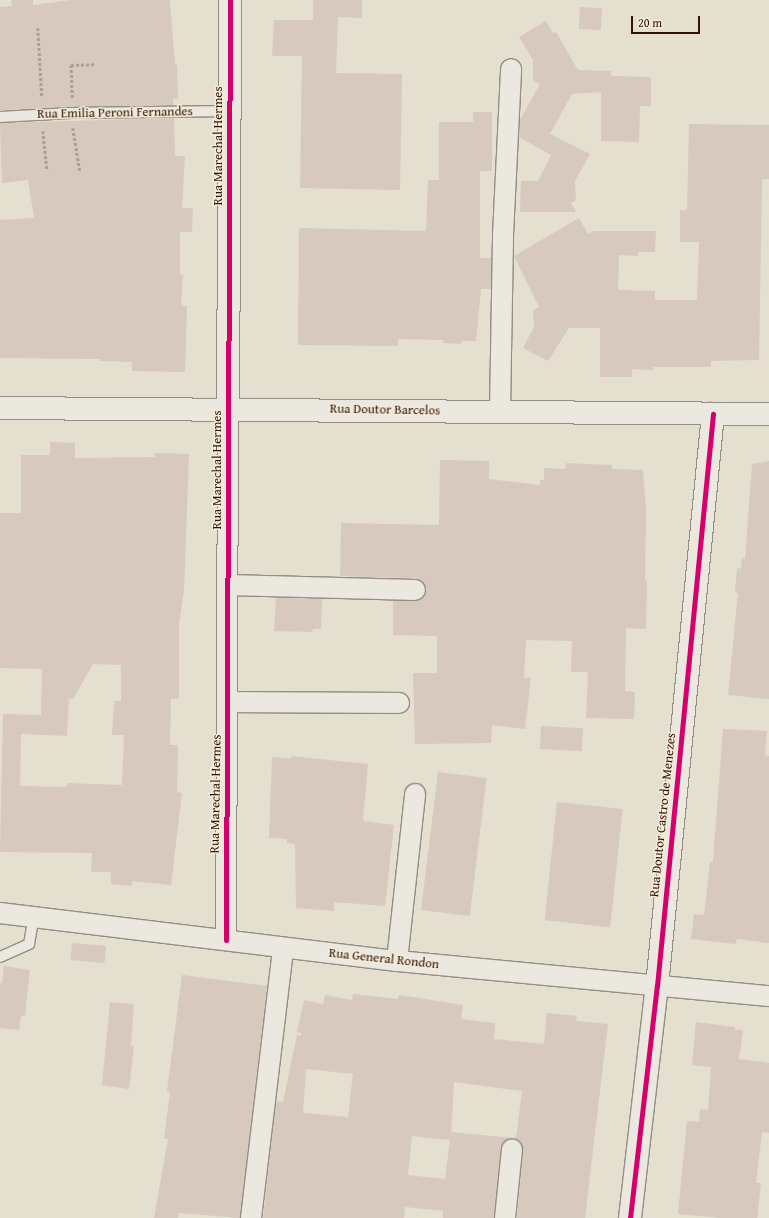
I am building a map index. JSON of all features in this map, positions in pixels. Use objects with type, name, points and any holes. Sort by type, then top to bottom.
[{"type":"street","name":"Rua Marechal Hermes","points":[[226,940],[229,585],[228,409],[230,0]]},
{"type":"street","points":[[500,411],[503,235],[511,69]]},
{"type":"street","name":"Rua Doutor Barcelos","points":[[0,408],[769,414]]},
{"type":"street","name":"Rua Doutor Castro de Menezes","points":[[630,1218],[657,986],[712,414]]},
{"type":"street","points":[[229,585],[415,590]]},
{"type":"street","points":[[228,702],[399,703]]},
{"type":"street","points":[[397,961],[415,794]]},
{"type":"street","name":"Rua General Rondon","points":[[0,913],[397,961],[769,996]]},
{"type":"street","points":[[251,1218],[284,948]]},
{"type":"street","points":[[506,1218],[512,1149]]},
{"type":"lane","name":"Rua Emilia Peroni Fernandes","points":[[0,117],[71,112],[229,111]]},
{"type":"lane","points":[[0,956],[29,944],[34,917]]},
{"type":"building","points":[[11,0],[33,0],[33,5],[71,0],[170,0],[175,65],[177,65],[178,99],[173,99],[173,105],[0,110],[0,7],[12,6]]},
{"type":"building","points":[[313,0],[362,0],[362,18],[338,17],[336,73],[402,74],[400,190],[300,188],[302,56],[272,56],[274,20],[313,20]]},
{"type":"building","points":[[580,7],[602,8],[601,30],[579,29]]},
{"type":"building","points":[[546,21],[553,33],[556,32],[578,70],[611,71],[611,76],[651,77],[651,106],[640,106],[639,142],[601,141],[601,92],[572,94],[550,134],[590,154],[575,181],[576,200],[571,203],[576,212],[520,212],[521,181],[538,181],[551,155],[519,137],[520,120],[540,84],[533,80],[533,60],[519,37]]},
{"type":"building","points":[[473,112],[492,112],[492,171],[480,171],[480,258],[491,258],[491,289],[481,289],[476,341],[462,341],[462,344],[443,343],[443,340],[398,339],[398,346],[298,345],[299,228],[426,231],[428,180],[439,180],[439,122],[473,122]]},
{"type":"building","points":[[174,118],[175,156],[185,156],[182,208],[193,208],[192,232],[180,232],[180,275],[183,275],[181,302],[183,306],[187,306],[185,372],[132,371],[132,362],[100,361],[100,359],[0,358],[0,220],[34,218],[28,180],[2,183],[0,123]]},
{"type":"building","points":[[689,124],[769,125],[769,179],[762,179],[759,360],[711,361],[711,366],[708,367],[653,367],[653,370],[632,369],[632,377],[600,377],[600,328],[569,328],[548,361],[523,348],[534,327],[533,311],[539,307],[514,256],[579,218],[588,234],[594,231],[656,231],[655,252],[638,252],[638,256],[619,255],[618,290],[655,291],[655,300],[697,300],[699,242],[680,242],[680,210],[687,210]]},
{"type":"building","points":[[50,442],[75,443],[75,458],[155,457],[155,453],[189,454],[184,590],[179,625],[179,699],[171,699],[170,745],[178,745],[177,792],[182,793],[171,885],[132,881],[132,886],[111,884],[111,872],[91,872],[92,853],[0,852],[3,714],[41,715],[42,669],[0,668],[0,513],[21,513],[21,455],[50,455]],"holes":[[[93,664],[121,665],[121,701],[114,701],[112,735],[124,735],[122,785],[67,783],[67,787],[20,786],[21,734],[67,736],[69,699],[73,699]]]},
{"type":"building","points":[[440,460],[489,461],[489,479],[540,485],[540,480],[544,480],[544,468],[565,469],[566,463],[612,465],[612,469],[643,470],[646,513],[646,629],[626,628],[625,691],[635,692],[634,719],[586,718],[588,672],[571,672],[572,641],[526,640],[524,678],[531,678],[525,729],[492,725],[491,743],[415,744],[413,673],[437,673],[437,636],[393,635],[393,601],[420,600],[425,596],[425,585],[415,578],[340,576],[341,523],[439,525]]},
{"type":"building","points":[[769,461],[769,699],[728,695],[738,593],[735,593],[737,568],[741,569],[742,558],[745,559],[752,464]]},
{"type":"building","points":[[276,598],[322,599],[321,629],[313,629],[312,632],[274,631]]},
{"type":"building","points":[[541,726],[583,728],[582,751],[540,749]]},
{"type":"building","points":[[723,729],[767,731],[765,755],[769,756],[769,943],[737,939],[736,944],[691,939],[694,914],[704,915],[710,862],[713,862]]},
{"type":"building","points":[[291,756],[368,764],[363,821],[394,825],[385,906],[334,902],[334,911],[296,908],[295,844],[287,843],[287,839],[269,838],[272,757],[291,759]]},
{"type":"building","points":[[438,772],[487,778],[470,916],[421,910]]},
{"type":"building","points":[[557,802],[623,809],[610,927],[545,920]]},
{"type":"building","points":[[72,943],[106,946],[104,963],[71,960]]},
{"type":"building","points":[[4,966],[30,970],[25,1016],[21,1016],[19,1030],[0,1028],[0,983],[2,983]]},
{"type":"building","points":[[182,975],[267,986],[240,1218],[179,1213],[178,1218],[154,1218],[168,1139],[164,1139],[170,1092],[167,1091]]},
{"type":"building","points":[[353,994],[398,999],[399,995],[463,1005],[461,1019],[495,1023],[494,1039],[544,1044],[547,1013],[577,1016],[576,1021],[608,1024],[585,1218],[517,1218],[523,1150],[522,1144],[514,1138],[516,1138],[522,1091],[454,1082],[451,1132],[512,1138],[503,1142],[501,1148],[494,1218],[443,1218],[443,1211],[405,1207],[404,1218],[263,1218],[276,1101],[283,1102],[297,1035],[301,1036],[301,1033],[297,1032],[304,1000],[323,1004],[325,995],[352,1000]],"holes":[[[306,1069],[353,1074],[348,1117],[303,1113]],[[412,1136],[450,1140],[445,1179],[408,1175]]]},
{"type":"building","points":[[110,1002],[134,1004],[131,1046],[134,1046],[129,1089],[102,1085]]},
{"type":"building","points":[[696,1022],[735,1027],[735,1030],[743,1030],[739,1059],[769,1063],[769,1133],[762,1132],[756,1183],[761,1183],[757,1218],[721,1218],[678,1214],[687,1121],[699,1122],[700,1109],[708,1110],[711,1067],[692,1065]]},
{"type":"cycle path","points":[[226,940],[230,0]]},
{"type":"cycle path","points":[[630,1218],[657,986],[713,414]]}]
